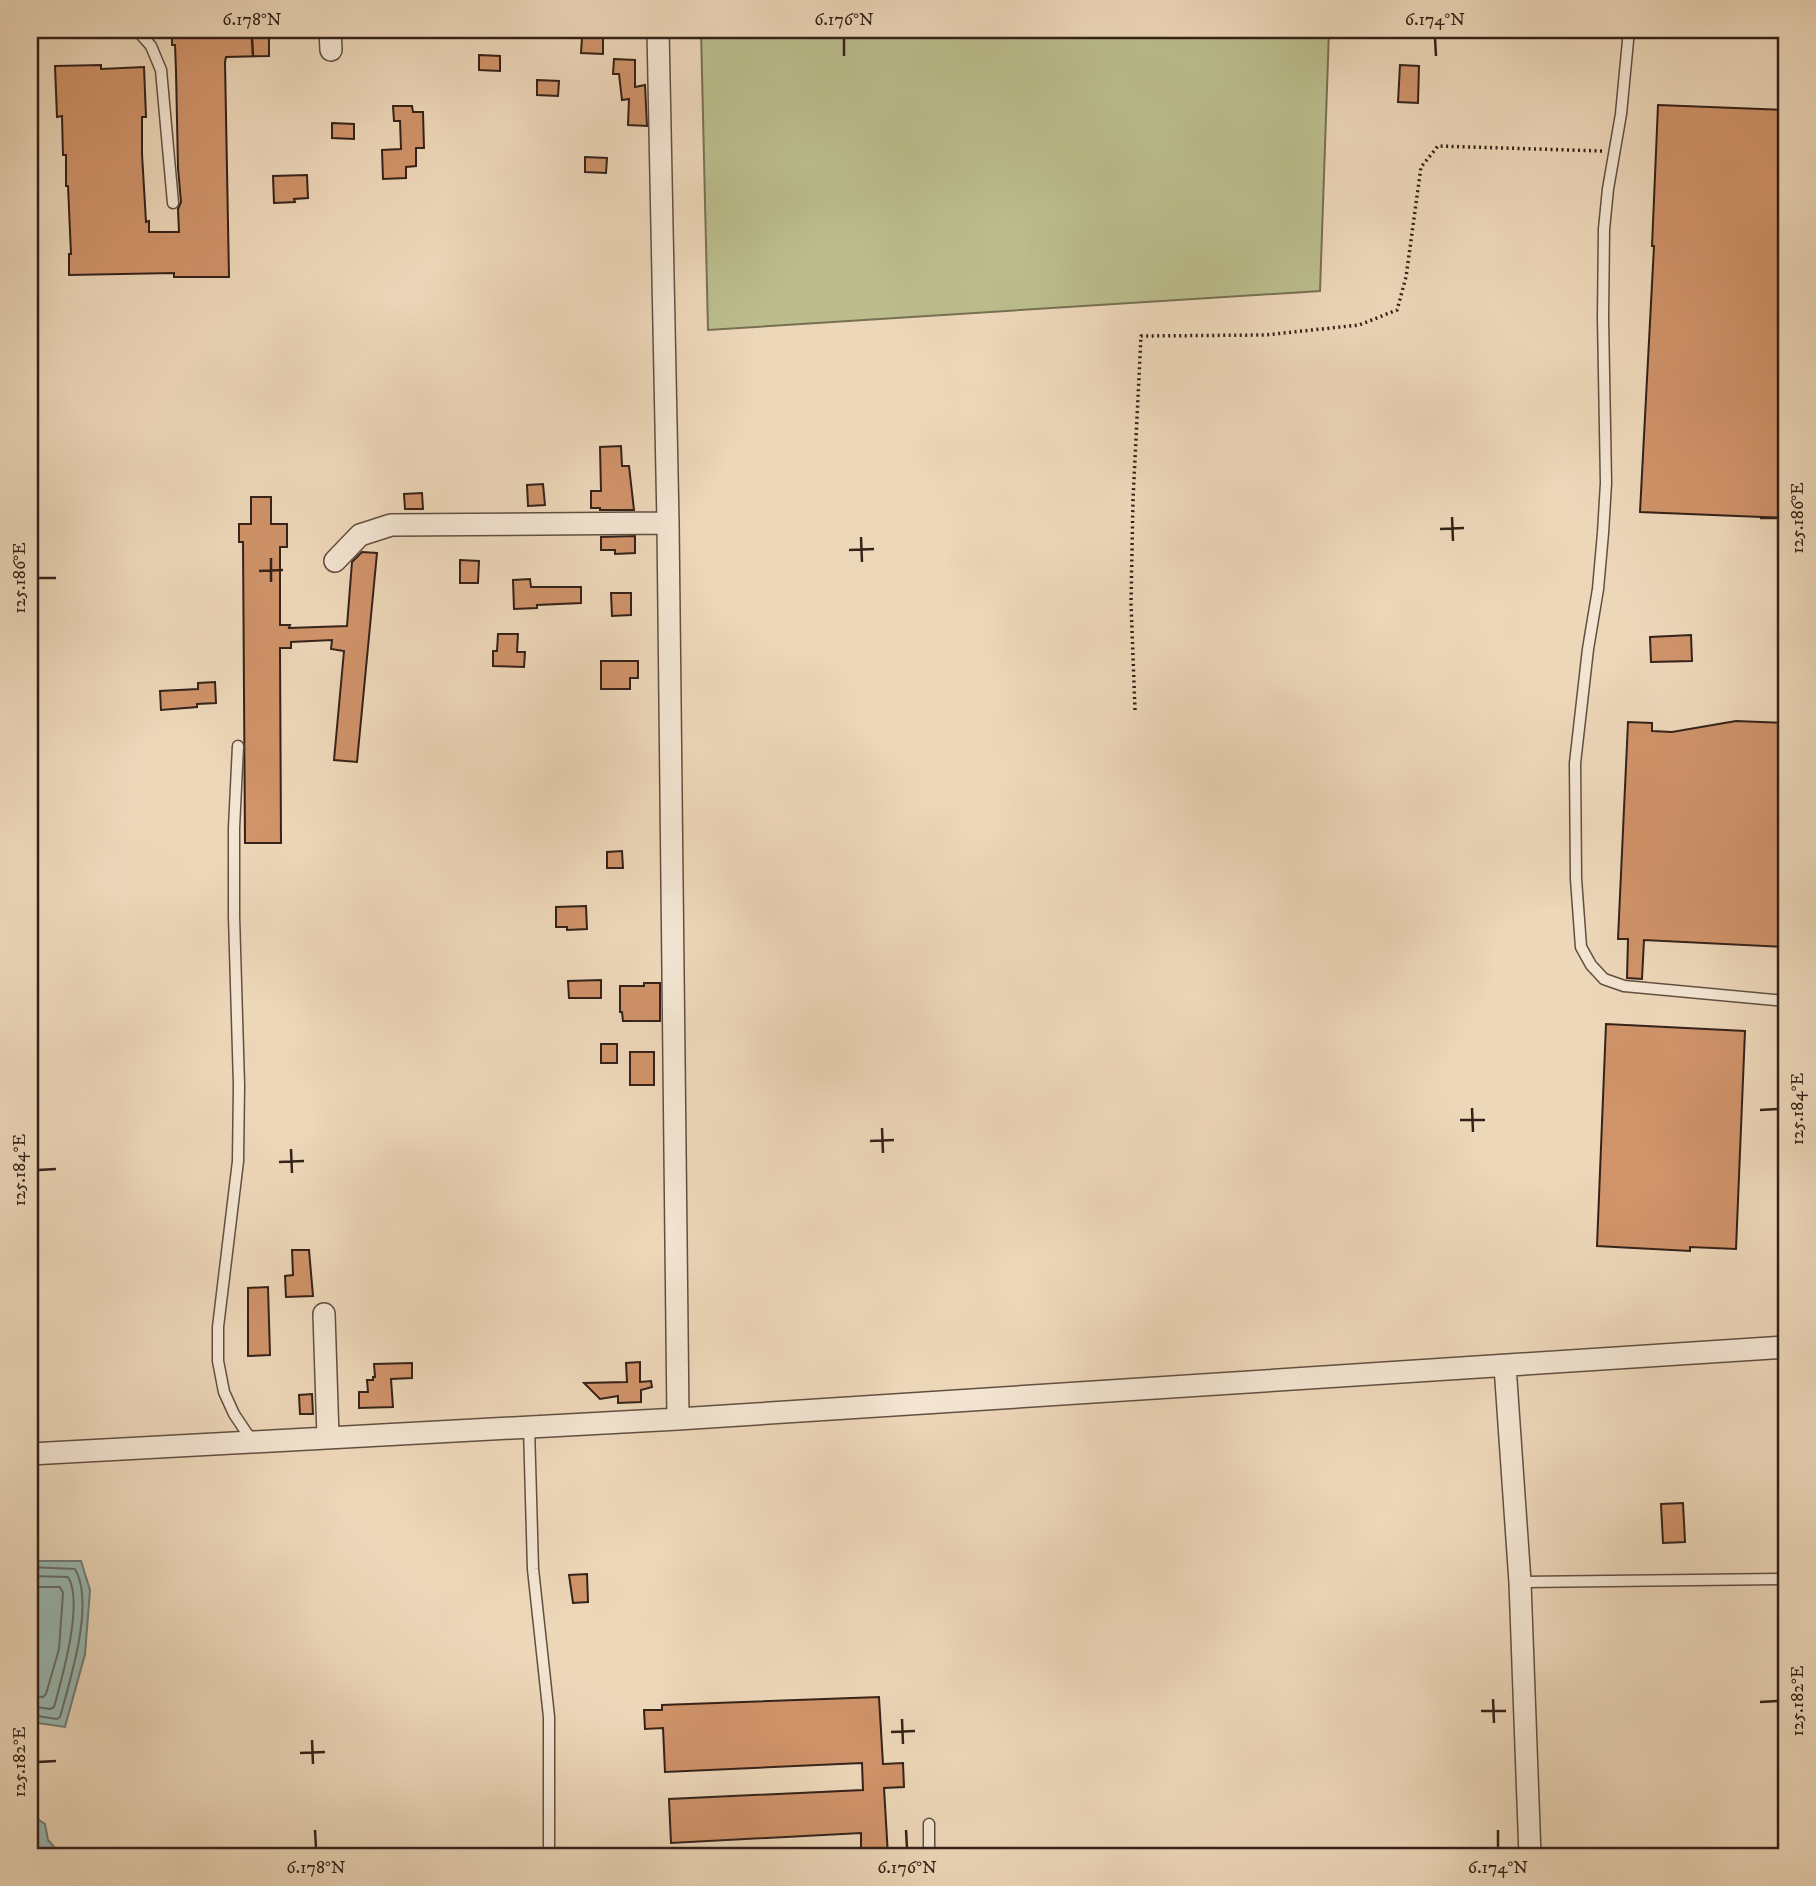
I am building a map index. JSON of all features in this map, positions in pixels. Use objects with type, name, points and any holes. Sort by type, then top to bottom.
[{"type":"street","points":[[659,30],[668,523],[678,1419]]},
{"type":"street","points":[[335,561],[360,534],[391,525],[668,523]]},
{"type":"street","points":[[324,1314],[328,1437]]},
{"type":"street","points":[[30,1454],[678,1419],[1786,1347]]},
{"type":"street","points":[[1505,1366],[1520,1582],[1530,1856]]},
{"type":"lane","points":[[137,30],[151,46],[161,70],[173,203]]},
{"type":"lane","points":[[1629,30],[1621,114],[1608,190],[1602,271],[1606,446],[1603,533],[1575,763],[1576,879],[1581,947],[1591,965],[1604,979],[1624,986],[1786,1001]]},
{"type":"lane","points":[[238,747],[234,916],[239,1085],[238,1161],[218,1327],[218,1361],[224,1392],[252,1443]]},
{"type":"lane","points":[[529,1427],[532,1557],[549,1717],[549,1856]]},
{"type":"lane","points":[[1520,1582],[1786,1579]]},
{"type":"lane","points":[[929,1824],[929,1856]]},
{"type":"path","points":[[1135,710],[1132,565],[1140,336],[1265,335],[1359,325],[1397,310],[1406,277],[1421,167],[1438,146],[1615,151]]},
{"type":"green space","points":[[701,30],[1329,30],[1320,291],[708,330]]},
{"type":"green space","points":[[1675,30],[1786,30],[1786,35],[1675,38]]},
{"type":"water","points":[[32,1561],[81,1561],[90,1590],[85,1654],[65,1727],[30,1722]]},
{"type":"water","points":[[30,1814],[45,1824],[48,1840],[62,1856],[30,1856]]},
{"type":"building","points":[[172,30],[247,30],[247,33],[269,33],[269,56],[226,57],[225,62],[229,277],[174,277],[174,273],[69,275],[71,254],[66,155],[63,155],[62,116],[57,117],[55,66],[101,65],[101,69],[144,67],[146,117],[142,117],[142,154],[146,222],[149,221],[149,232],[179,232],[178,209],[181,202],[175,45],[172,45]]},
{"type":"building","points":[[582,37],[603,38],[603,54],[581,53]]},
{"type":"building","points":[[479,55],[500,56],[500,71],[479,70]]},
{"type":"building","points":[[614,59],[635,60],[635,87],[645,85],[647,126],[628,125],[629,99],[622,100],[619,74],[613,74]]},
{"type":"building","points":[[1400,65],[1419,66],[1418,103],[1398,102]]},
{"type":"building","points":[[537,80],[559,81],[558,96],[537,95]]},
{"type":"building","points":[[1658,105],[1786,110],[1786,518],[1640,512],[1654,246]]},
{"type":"building","points":[[393,106],[412,106],[413,112],[423,112],[424,148],[416,148],[416,166],[406,167],[406,178],[383,179],[382,150],[401,149],[400,121],[394,121]]},
{"type":"building","points":[[332,123],[354,124],[354,139],[332,138]]},
{"type":"building","points":[[585,157],[607,158],[606,173],[585,172]]},
{"type":"building","points":[[307,175],[308,198],[274,203],[273,176]]},
{"type":"building","points":[[621,446],[622,466],[629,466],[634,510],[591,508],[591,491],[601,491],[600,447]]},
{"type":"building","points":[[543,484],[545,505],[528,506],[527,485]]},
{"type":"building","points":[[422,493],[423,509],[405,509],[404,494]]},
{"type":"building","points":[[251,497],[271,497],[271,524],[287,524],[287,547],[280,547],[280,625],[290,625],[289,628],[347,626],[352,562],[362,552],[377,553],[357,762],[334,760],[344,651],[331,649],[332,640],[291,642],[291,648],[280,648],[281,843],[245,843],[243,542],[239,542],[239,524],[251,524]]},
{"type":"building","points":[[635,536],[635,553],[615,554],[615,550],[601,550],[601,537]]},
{"type":"building","points":[[460,560],[479,561],[478,583],[460,583]]},
{"type":"building","points":[[530,579],[531,587],[581,587],[581,603],[514,609],[513,580]]},
{"type":"building","points":[[611,593],[631,593],[631,615],[612,616]]},
{"type":"building","points":[[498,634],[518,634],[517,652],[525,652],[524,667],[493,666],[493,651],[497,651]]},
{"type":"building","points":[[1691,635],[1692,661],[1651,662],[1650,637]]},
{"type":"building","points":[[601,661],[638,661],[638,678],[630,678],[630,689],[601,689]]},
{"type":"building","points":[[215,682],[216,703],[161,710],[160,691],[198,689],[198,683]]},
{"type":"building","points":[[1736,721],[1786,723],[1786,947],[1644,940],[1642,979],[1627,978],[1628,939],[1618,939],[1628,722],[1652,723],[1652,731],[1672,732]]},
{"type":"building","points":[[622,851],[623,868],[607,868],[607,852]]},
{"type":"building","points":[[586,906],[587,929],[567,930],[567,927],[556,927],[556,907]]},
{"type":"building","points":[[601,980],[601,998],[569,998],[568,981]]},
{"type":"building","points":[[644,983],[660,983],[660,1021],[623,1021],[620,1012],[620,986],[644,986]]},
{"type":"building","points":[[1606,1024],[1745,1031],[1736,1249],[1690,1247],[1690,1251],[1597,1246]]},
{"type":"building","points":[[601,1044],[617,1044],[617,1063],[601,1063]]},
{"type":"building","points":[[630,1052],[654,1052],[654,1085],[630,1085]]},
{"type":"building","points":[[292,1250],[309,1250],[313,1296],[286,1297],[285,1276],[293,1275]]},
{"type":"building","points":[[268,1287],[270,1355],[248,1356],[248,1288]]},
{"type":"building","points":[[640,1362],[640,1382],[651,1381],[652,1387],[641,1390],[641,1402],[618,1403],[618,1396],[600,1399],[584,1383],[627,1382],[626,1363]]},
{"type":"building","points":[[412,1363],[412,1378],[391,1379],[393,1407],[359,1408],[359,1392],[368,1392],[367,1380],[373,1380],[375,1377],[374,1364]]},
{"type":"building","points":[[312,1394],[313,1414],[300,1414],[299,1395]]},
{"type":"building","points":[[1683,1503],[1685,1542],[1663,1543],[1661,1504]]},
{"type":"building","points":[[587,1574],[588,1602],[573,1603],[569,1575]]},
{"type":"building","points":[[879,1697],[883,1764],[903,1763],[904,1787],[884,1788],[888,1856],[861,1856],[861,1833],[671,1843],[669,1799],[863,1790],[862,1763],[665,1772],[663,1728],[645,1729],[644,1710],[662,1710],[662,1705]]}]
